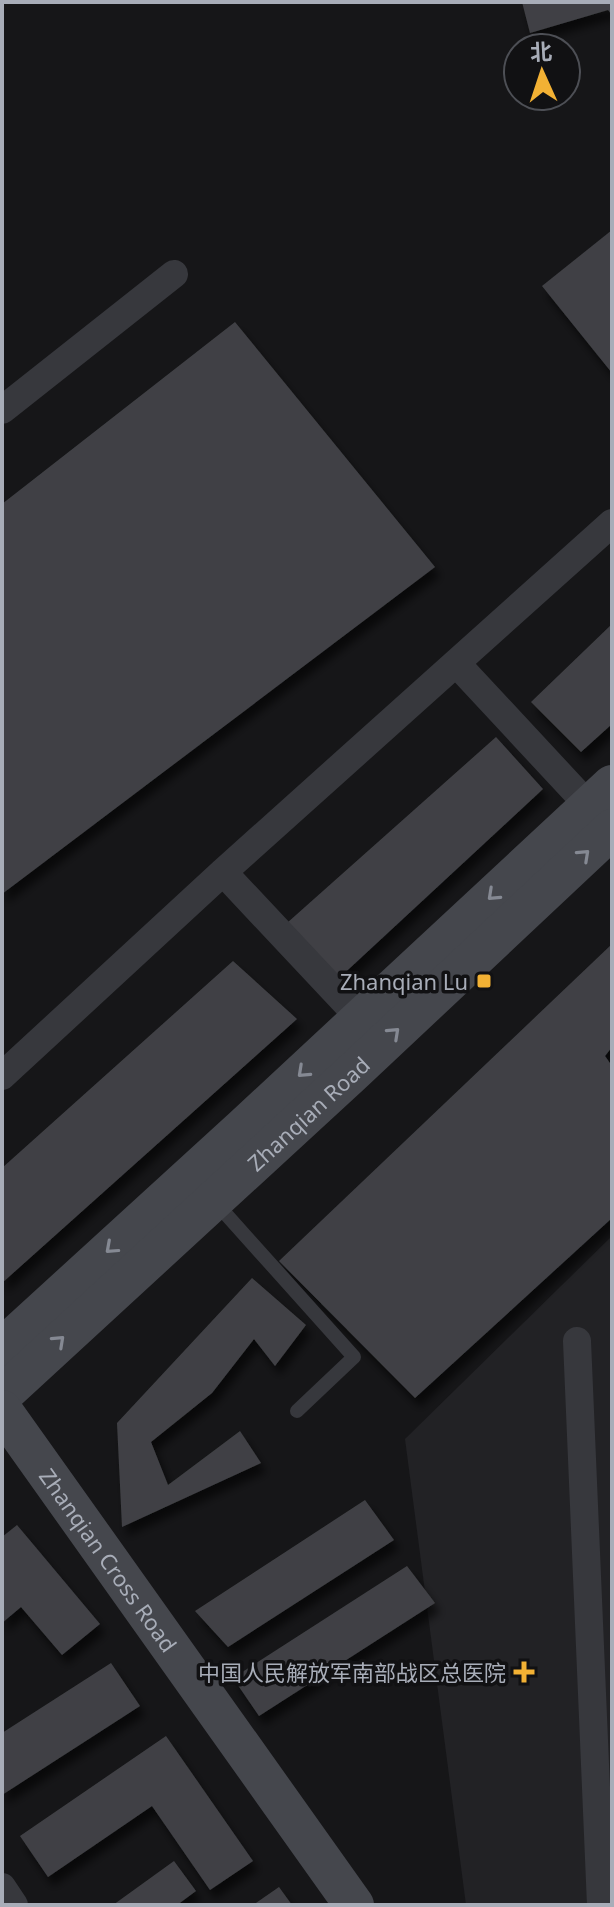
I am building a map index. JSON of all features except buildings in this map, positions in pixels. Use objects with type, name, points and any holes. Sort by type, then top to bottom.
[{"type":"street","points":[[2,410],[174,274]]},
{"type":"street","points":[[2,1076],[223,872],[612,523]]},
{"type":"street","points":[[456,663],[604,807]]},
{"type":"street","name":"Zhanqian Road","points":[[2,1348],[360,1018],[604,807]]},
{"type":"street","name":"Zhanqian Road","points":[[2,1395],[213,1200],[604,807]]},
{"type":"street","points":[[223,872],[360,1018]]},
{"type":"street","points":[[577,1341],[601,1905]]},
{"type":"street","name":"Zhanqian Cross Road","points":[[2,1410],[354,1905]]},
{"type":"lane","points":[[213,1200],[354,1357],[297,1411]]},
{"type":"shaded area","name":"中国人民解放军南部战区总医院","points":[[612,1236],[612,1905],[466,1905],[405,1439]]},
{"type":"place","name":"Zhanqian Lu","points":[[484,981]]},
{"type":"place","name":"中国人民解放军南部战区总医院","points":[[524,1672]]}]
